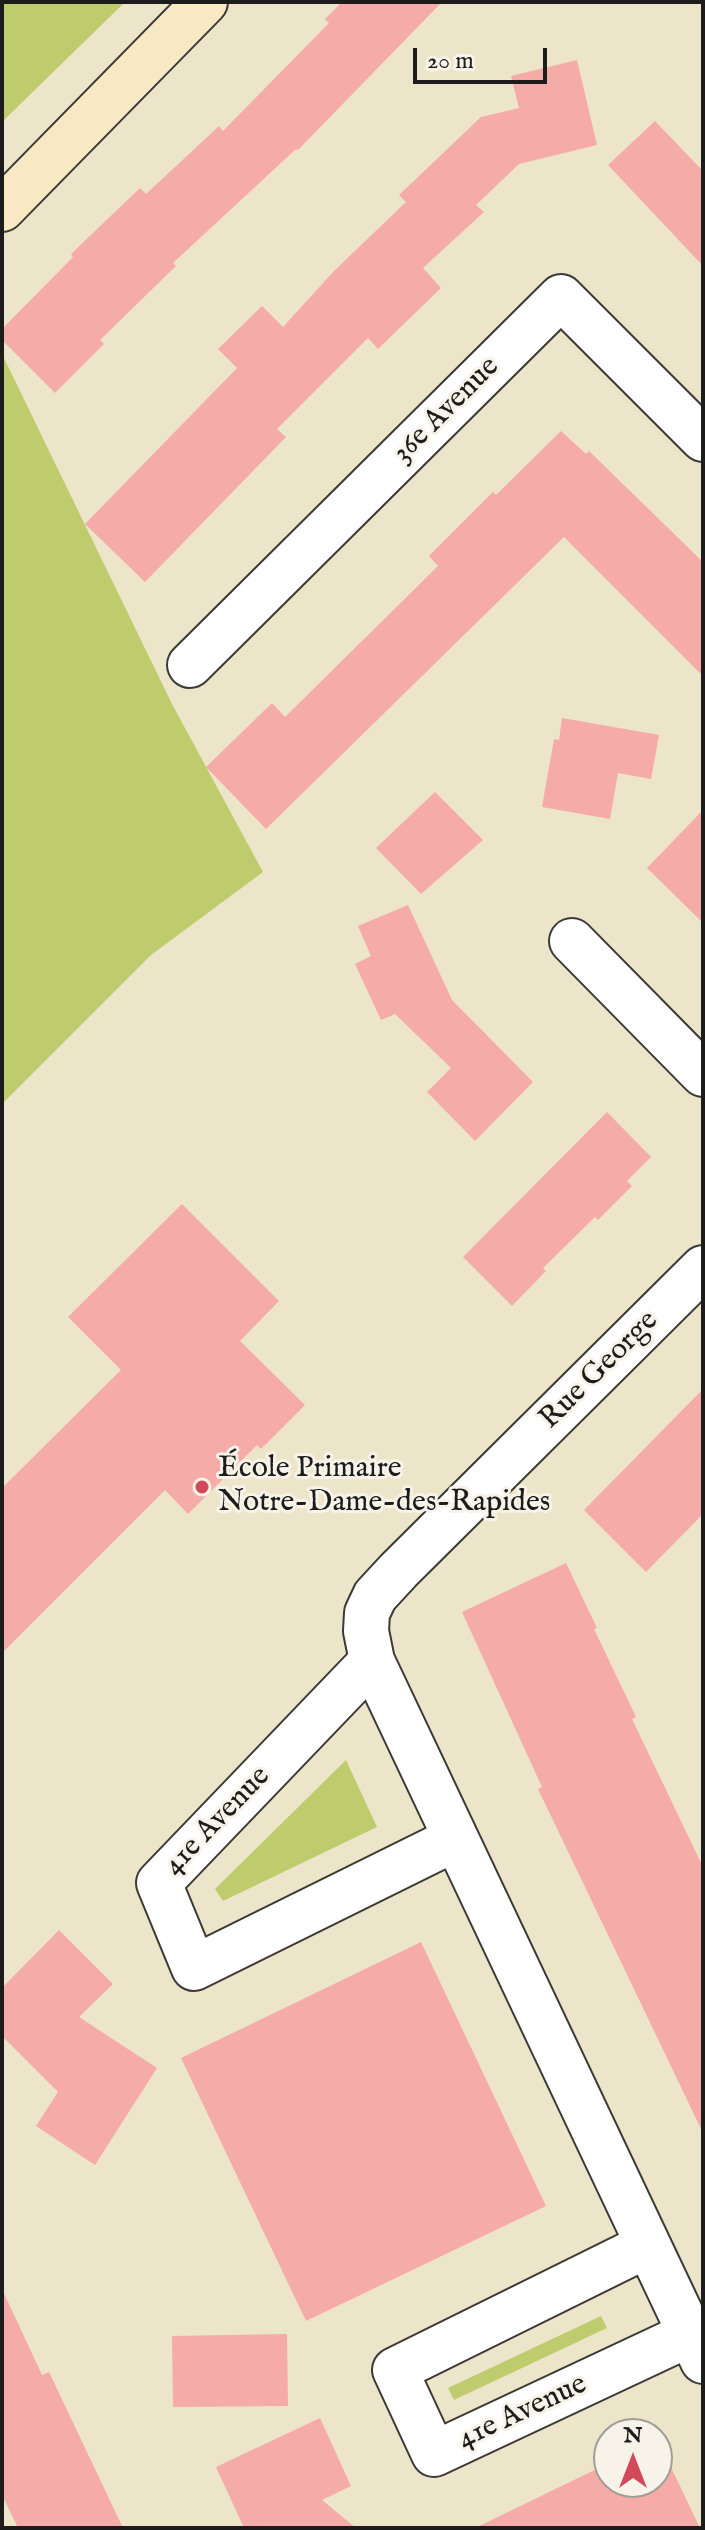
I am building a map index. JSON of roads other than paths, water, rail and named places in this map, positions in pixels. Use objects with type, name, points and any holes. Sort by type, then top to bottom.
[{"type":"main road","points":[[2,209],[205,2]]},
{"type":"street","name":"36e Avenue","points":[[190,665],[561,297],[703,439]]},
{"type":"street","points":[[572,941],[703,1074]]},
{"type":"street","name":"Rue George","points":[[372,1661],[366,1631],[367,1613],[375,1596],[703,1268]]},
{"type":"street","name":"41e Avenue","points":[[455,1839],[194,1968],[159,1883],[372,1661],[455,1839],[648,2245],[696,2347],[434,2454],[395,2370],[648,2245]]},
{"type":"place","name":"École Primaire Notre-Dame-des-Rapides","points":[[202,1487]]}]
